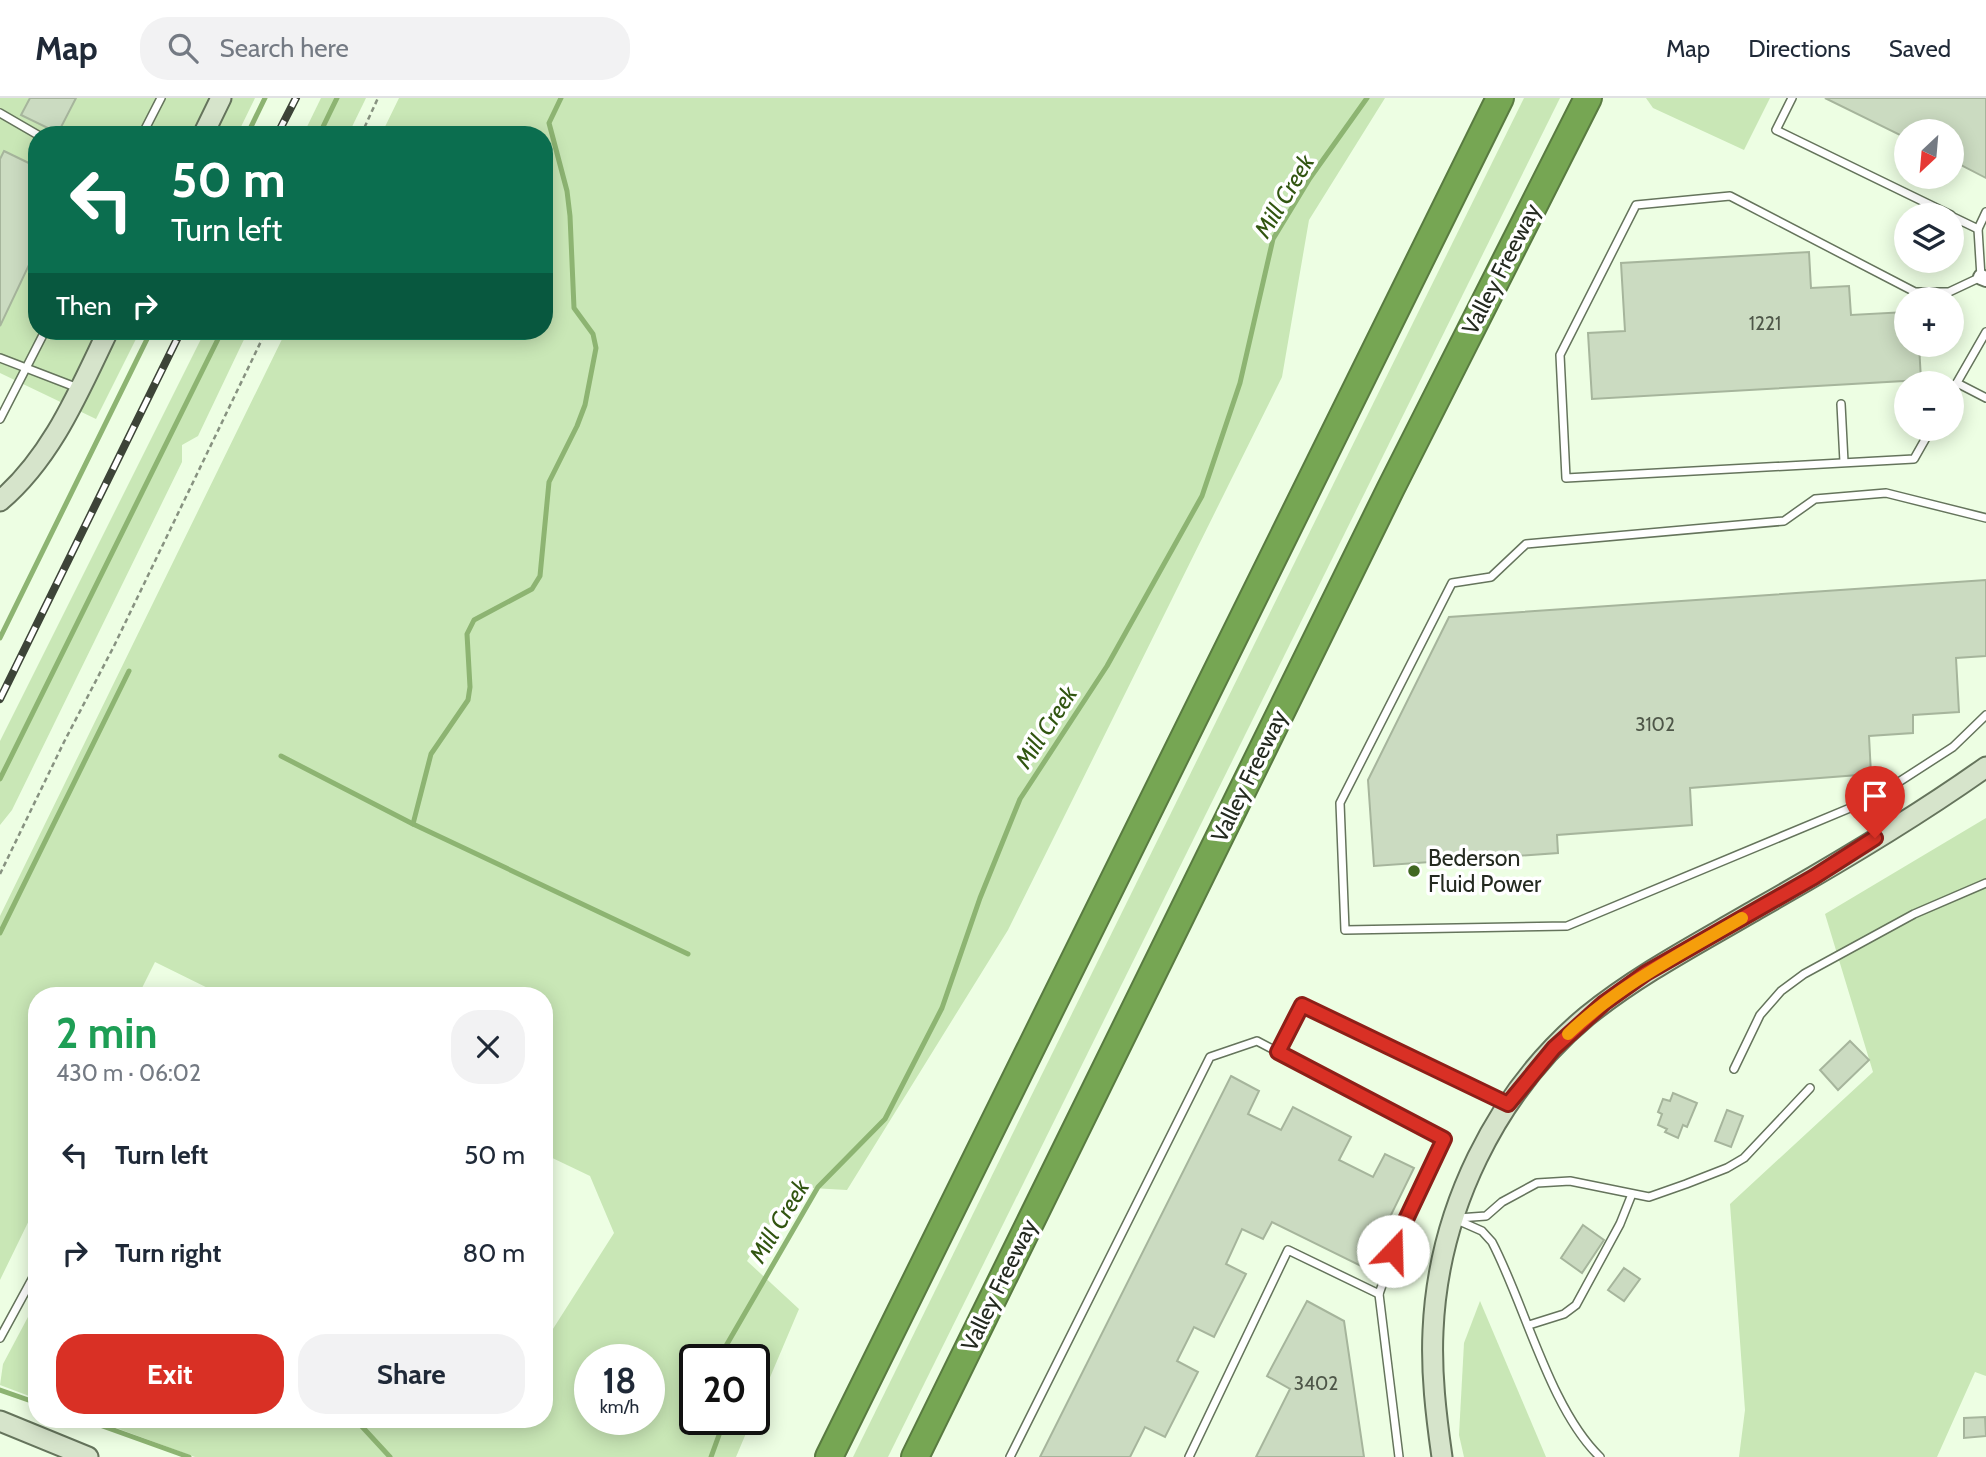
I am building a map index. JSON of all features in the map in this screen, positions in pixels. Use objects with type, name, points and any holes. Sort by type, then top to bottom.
[{"type":"highway","points":[[829,1457],[1500,98]]},
{"type":"highway","name":"Valley Freeway","points":[[915,1457],[1391,488],[1588,98]]},
{"type":"main road","points":[[207,126],[221,98]]},
{"type":"main road","points":[[0,501],[19,485],[39,461],[103,340]]},
{"type":"main road","points":[[1442,1457],[1433,1378],[1433,1330],[1442,1262],[1453,1218],[1484,1143],[1508,1104],[1539,1065],[1585,1018],[1646,973],[1814,877],[1945,796],[1986,767]]},
{"type":"main road","points":[[0,1422],[88,1457]]},
{"type":"lane","points":[[147,126],[161,98]]},
{"type":"lane","points":[[1792,98],[1776,130],[1926,203]]},
{"type":"lane","points":[[0,113],[28,129]]},
{"type":"lane","points":[[1924,441],[1914,458],[1566,478],[1560,355],[1636,205],[1730,196],[1915,292],[1950,292],[1984,276],[1978,229],[1986,212]]},
{"type":"lane","points":[[1964,222],[1978,229]]},
{"type":"lane","points":[[1964,371],[1986,332]]},
{"type":"lane","points":[[0,419],[40,340]]},
{"type":"lane","points":[[0,358],[79,388]]},
{"type":"lane","points":[[1964,387],[1986,398]]},
{"type":"lane","points":[[1841,404],[1844,463]]},
{"type":"lane","points":[[1986,519],[1886,493],[1815,499],[1784,521],[1526,544],[1491,577],[1452,583],[1340,803],[1345,930],[1567,926],[1874,798],[1953,747],[1986,715]]},
{"type":"lane","points":[[1734,1069],[1760,1015],[1781,991],[1804,974],[1914,915],[1986,883]]},
{"type":"lane","points":[[1278,1052],[1302,1005],[1508,1104]]},
{"type":"lane","points":[[1010,1457],[1210,1057],[1257,1041],[1444,1139],[1401,1230],[1379,1294],[1399,1457]]},
{"type":"lane","points":[[1453,1218],[1486,1216],[1502,1202],[1537,1183],[1570,1181],[1649,1197],[1717,1172],[1744,1158],[1810,1088]]},
{"type":"lane","points":[[1529,1325],[1564,1314],[1576,1305],[1620,1224],[1632,1194]]},
{"type":"lane","points":[[1453,1218],[1482,1231],[1492,1242],[1553,1384],[1576,1427],[1600,1457]]},
{"type":"lane","points":[[1189,1457],[1288,1250],[1379,1294]]},
{"type":"lane","points":[[0,1338],[28,1286]]},
{"type":"path","points":[[365,126],[379,98]]},
{"type":"path","points":[[0,874],[262,340]]},
{"type":"green space","points":[[0,98],[255,98],[241,126],[28,126],[28,340],[136,340],[96,419],[0,373]]},
{"type":"green space","points":[[321,98],[366,98],[352,126],[307,126]]},
{"type":"green space","points":[[399,98],[1385,98],[1309,220],[1282,377],[1008,930],[847,1190],[793,1187],[747,1261],[799,1309],[770,1377],[770,1344],[679,1344],[679,1435],[745,1435],[736,1457],[195,1457],[116,1428],[553,1428],[553,1329],[614,1233],[590,1176],[553,1158],[553,987],[206,987],[155,962],[142,987],[28,987],[28,1222],[0,1280],[0,916],[282,340],[553,340],[553,126],[385,126]]},
{"type":"green space","points":[[1524,98],[1560,98],[888,1457],[853,1457]]},
{"type":"green space","points":[[1646,98],[1770,98],[1744,150],[1653,108]]},
{"type":"green space","points":[[200,340],[244,340],[198,436],[182,445],[182,462],[12,810],[0,825],[0,741]]},
{"type":"green space","points":[[1986,818],[1986,1376],[1975,1372],[1937,1457],[1739,1457],[1745,1410],[1730,1204],[1873,1072],[1825,914]]},
{"type":"green space","points":[[1480,1301],[1546,1457],[1464,1457],[1459,1435],[1464,1343]]},
{"type":"green space","points":[[28,1317],[28,1396],[0,1385],[3,1364]]},
{"type":"building","points":[[30,98],[76,98],[62,126],[44,126],[21,115]]},
{"type":"building","points":[[1825,98],[1986,98],[1986,178],[1964,167],[1964,119],[1894,119],[1894,132]]},
{"type":"building","points":[[4,151],[28,163],[28,267],[0,326],[0,159]]},
{"type":"building","points":[[1809,252],[1811,288],[1849,286],[1851,315],[1894,313],[1894,357],[1920,357],[1920,371],[1894,371],[1894,382],[1592,399],[1588,333],[1625,331],[1621,263]]},
{"type":"building","points":[[1986,580],[1986,656],[1956,658],[1959,712],[1913,715],[1913,733],[1869,736],[1871,774],[1690,788],[1692,825],[1557,835],[1558,853],[1374,866],[1368,780],[1449,617]]},
{"type":"building","points":[[1850,1041],[1869,1060],[1838,1090],[1820,1070]]},
{"type":"building","points":[[1231,1076],[1259,1091],[1248,1114],[1281,1130],[1293,1107],[1351,1137],[1339,1160],[1373,1177],[1385,1154],[1414,1168],[1365,1268],[1272,1222],[1263,1239],[1242,1229],[1226,1264],[1246,1274],[1214,1337],[1194,1327],[1177,1361],[1198,1372],[1165,1437],[1145,1427],[1130,1457],[1040,1457]]},
{"type":"building","points":[[1673,1093],[1697,1103],[1687,1127],[1683,1125],[1678,1138],[1658,1125],[1662,1114],[1658,1112],[1663,1099],[1670,1101]]},
{"type":"building","points":[[1727,1110],[1743,1116],[1731,1147],[1715,1141]]},
{"type":"building","points":[[1583,1225],[1604,1240],[1582,1273],[1561,1258]]},
{"type":"building","points":[[1624,1268],[1640,1279],[1624,1301],[1608,1290]]},
{"type":"building","points":[[1307,1301],[1344,1321],[1364,1457],[1256,1457],[1290,1389],[1267,1376]]},
{"type":"building","points":[[1985,1417],[1986,1436],[1964,1438],[1964,1418]]},
{"type":"waterway","points":[[251,126],[265,98]]},
{"type":"waterway","points":[[323,126],[337,98]]},
{"type":"waterway","points":[[550,126],[561,98]]},
{"type":"waterway","name":"Mill Creek","points":[[727,1344],[818,1187],[885,1119],[942,1008],[980,898],[1020,799],[1107,666],[1202,496],[1240,383],[1273,239],[1310,178],[1367,98]]},
{"type":"waterway","points":[[413,824],[431,754],[468,700],[470,687],[467,634],[474,620],[532,589],[540,576],[549,482],[585,405],[596,348],[593,334],[574,308],[567,191],[553,138]]},
{"type":"waterway","points":[[0,638],[147,340]]},
{"type":"waterway","points":[[0,779],[218,340]]},
{"type":"waterway","points":[[0,933],[129,671]]},
{"type":"waterway","points":[[281,756],[413,824],[688,954]]},
{"type":"waterway","points":[[0,1390],[28,1400]]},
{"type":"waterway","points":[[108,1428],[189,1457]]},
{"type":"waterway","points":[[363,1428],[390,1457]]},
{"type":"waterway","name":"Mill Creek","points":[[711,1457],[719,1435]]},
{"type":"railway","points":[[282,126],[296,98]]},
{"type":"railway","points":[[0,699],[177,340]]},
{"type":"slow traffic","points":[[1568,1034],[1604,1003],[1646,973],[1742,918]]},
{"type":"place","name":"Bederson Fluid Power","points":[[1414,871]]},
{"type":"route","points":[[1393,1251],[1444,1139],[1278,1052],[1302,1005],[1508,1104],[1554,1048],[1604,1003],[1646,973],[1814,877],[1875,838]]}]
